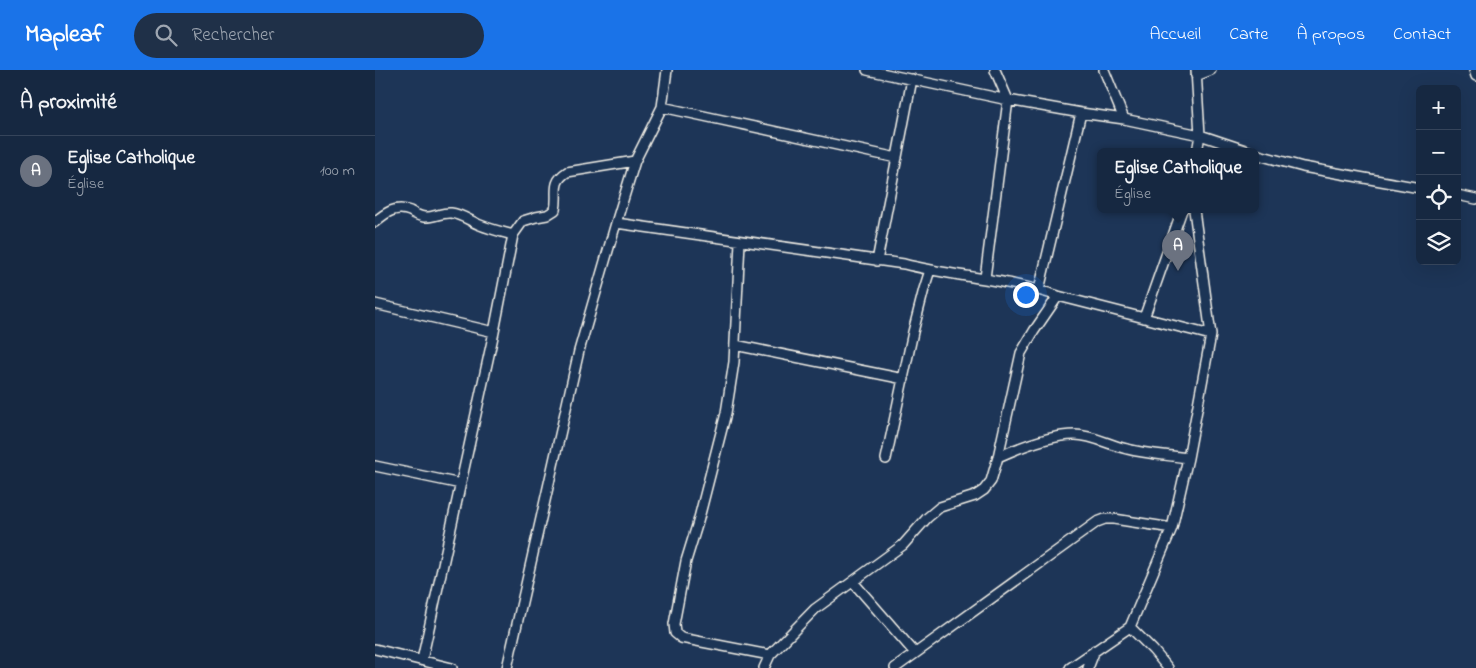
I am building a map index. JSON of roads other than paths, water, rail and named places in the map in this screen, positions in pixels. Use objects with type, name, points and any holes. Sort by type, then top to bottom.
[{"type":"street","points":[[507,668],[579,351],[635,161],[662,107],[667,70]]},
{"type":"street","points":[[867,70],[1008,100],[1124,119],[1200,135],[1239,148]]},
{"type":"street","points":[[985,278],[1008,100],[995,70]]},
{"type":"street","points":[[1105,70],[1124,119]]},
{"type":"street","points":[[1198,148],[1200,135],[1196,73],[1211,70]]},
{"type":"street","points":[[1474,70],[1476,76]]},
{"type":"street","points":[[877,260],[912,79]]},
{"type":"street","points":[[662,107],[897,158]]},
{"type":"street","points":[[1039,290],[1081,113]]},
{"type":"street","points":[[1259,155],[1303,167],[1416,187]]},
{"type":"street","points":[[422,660],[494,332],[513,235],[523,221],[547,215],[555,210],[556,184],[560,177],[567,172],[635,161]]},
{"type":"street","points":[[1461,196],[1476,199]]},
{"type":"street","points":[[375,222],[385,213],[398,208],[426,217],[448,212],[480,225],[513,235]]},
{"type":"street","points":[[1144,318],[1181,213]]},
{"type":"street","points":[[1070,668],[1130,627],[1172,528],[1188,458],[1211,335],[1194,213]]},
{"type":"street","points":[[616,223],[904,264],[985,278],[1039,290],[1211,335]]},
{"type":"street","points":[[740,242],[734,362],[726,413],[686,561],[674,624],[675,633],[681,638],[770,655]]},
{"type":"street","points":[[886,458],[924,289],[930,270]]},
{"type":"street","points":[[764,668],[770,655],[815,609],[903,545],[939,507],[975,496],[991,481],[1021,353],[1058,296]]},
{"type":"street","points":[[375,304],[494,332]]},
{"type":"street","points":[[735,345],[904,379]]},
{"type":"street","points":[[998,457],[1018,448],[1055,437],[1075,435],[1091,437],[1127,449],[1188,458]]},
{"type":"street","points":[[375,466],[461,484]]},
{"type":"street","points":[[895,668],[1097,522],[1105,519],[1172,528]]},
{"type":"street","points":[[853,582],[915,653]]},
{"type":"street","points":[[1130,627],[1168,668]]},
{"type":"street","points":[[375,649],[452,668]]},
{"type":"street","points":[[1088,668],[1095,650]]},
{"type":"place","name":"Eglise Catholique","points":[[1178,271]]}]
